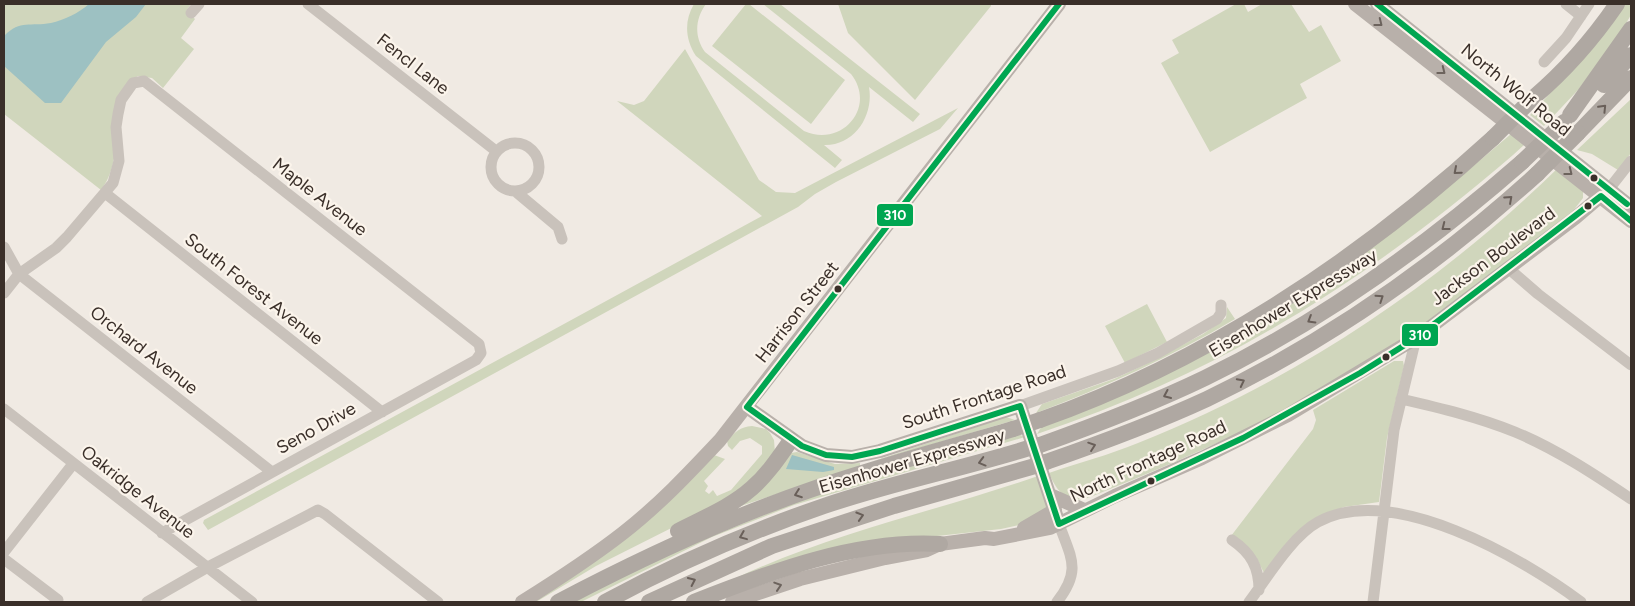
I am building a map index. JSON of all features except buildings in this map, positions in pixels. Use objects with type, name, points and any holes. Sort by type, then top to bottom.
[{"type":"highway","points":[[1533,98],[1583,37],[1606,4]]},
{"type":"highway","points":[[557,602],[678,541],[764,506],[872,470],[1013,429],[1082,404],[1152,374],[1257,315],[1390,224],[1442,183],[1493,138],[1570,64],[1618,4]]},
{"type":"highway","points":[[1567,118],[1631,29]]},
{"type":"highway","points":[[1567,118],[1588,102],[1631,55]]},
{"type":"highway","points":[[649,602],[729,564],[780,543],[894,506],[1040,464],[1133,431],[1208,398],[1318,338],[1391,291],[1439,256],[1537,174],[1630,79]]},
{"type":"highway","name":"Eisenhower Expressway","points":[[605,602],[709,550],[789,518],[867,492],[1034,447],[1167,396],[1281,338],[1402,260],[1443,229],[1522,162],[1567,118]]},
{"type":"highway","points":[[557,602],[567,589],[740,498],[763,477],[791,440]]},
{"type":"highway","points":[[694,602],[768,575],[842,554],[894,546],[940,544]]},
{"type":"main road","name":"Harrison Street","points":[[522,602],[580,565],[645,515],[695,467],[747,407],[1059,4]]},
{"type":"main road","name":"North Wolf Road","points":[[1356,4],[1605,193],[1631,207]]},
{"type":"main road","name":"North Wolf Road","points":[[1376,4],[1605,193],[1631,221]]},
{"type":"main road","name":"Jackson Boulevard","points":[[1416,338],[1605,193]]},
{"type":"main road","name":"North Frontage Road","points":[[732,602],[808,577],[927,550],[940,544],[984,538],[994,539],[1050,528],[1057,517],[1084,510],[1202,458],[1288,415],[1416,338]]},
{"type":"main road","name":"South Frontage Road","points":[[747,407],[791,440],[826,455],[852,457],[880,451],[1020,406]]},
{"type":"main road","points":[[1020,406],[1057,517]]},
{"type":"main road","points":[[1050,495],[1084,510]]},
{"type":"street","name":"Fencl Lane","points":[[308,4],[496,151]]},
{"type":"street","points":[[1566,4],[1581,16]]},
{"type":"street","points":[[1544,62],[1566,38],[1589,4]]},
{"type":"street","name":"Maple Avenue","points":[[105,193],[113,183],[119,168],[116,127],[121,100],[133,83],[144,81],[474,339],[481,349]]},
{"type":"street","points":[[515,191],[527,188],[535,179],[539,168],[537,156],[529,147],[518,142],[504,145],[496,151],[490,168],[494,180],[504,188],[515,191],[558,227],[562,239]]},
{"type":"street","name":"Jackson Boulevard","points":[[1605,193],[1631,161]]},
{"type":"street","points":[[4,292],[18,274],[56,248],[105,193]]},
{"type":"street","name":"South Forest Avenue","points":[[105,193],[382,412]]},
{"type":"street","name":"Orchard Avenue","points":[[4,247],[18,274],[272,472]]},
{"type":"street","points":[[1508,268],[1538,294],[1631,365]]},
{"type":"street","name":"South Frontage Road","points":[[1020,406],[1098,380],[1158,353],[1217,319],[1221,313],[1221,305]]},
{"type":"street","points":[[1373,602],[1391,452],[1401,399],[1416,338]]},
{"type":"street","name":"Seno Drive","points":[[162,533],[476,360],[481,349]]},
{"type":"street","points":[[1401,399],[1452,411],[1516,432],[1567,458],[1631,499]]},
{"type":"street","name":"Oakridge Avenue","points":[[4,409],[252,602]]},
{"type":"street","points":[[4,552],[73,464]]},
{"type":"street","points":[[147,602],[208,567],[318,510],[438,602]]},
{"type":"street","points":[[1249,602],[1298,539],[1316,522],[1344,512],[1384,510],[1438,525],[1494,548],[1526,565],[1581,602]]},
{"type":"street","points":[[1057,517],[1073,569],[1068,588],[1057,602]]},
{"type":"street","points":[[1232,540],[1253,559],[1259,576],[1258,602]]},
{"type":"street","points":[[4,559],[58,600]]},
{"type":"green space","points":[[4,4],[191,4],[186,11],[195,19],[181,38],[194,49],[163,88],[152,78],[138,76],[127,83],[117,98],[117,134],[114,158],[107,180],[101,190],[4,114]]},
{"type":"green space","points":[[694,4],[706,4],[702,10],[697,28],[701,46],[705,52],[804,131],[818,135],[831,134],[842,129],[852,121],[858,111],[860,99],[858,87],[851,74],[763,4],[780,4],[920,114],[913,122],[869,87],[870,98],[868,108],[860,127],[845,140],[835,144],[824,145],[842,160],[835,168],[696,56],[692,50],[687,30],[687,23]]},
{"type":"green space","points":[[746,4],[749,4],[845,80],[811,124],[712,46]]},
{"type":"green space","points":[[838,4],[991,4],[991,6],[915,100],[848,33]]},
{"type":"green space","points":[[1236,4],[1244,4],[1248,12],[1262,4],[1291,4],[1309,32],[1321,25],[1341,61],[1300,84],[1307,98],[1210,152],[1161,63],[1179,53],[1172,40]]},
{"type":"green space","points":[[1624,4],[1631,4],[1631,15],[1619,35],[1578,90],[1544,126],[1530,115],[1577,64]]},
{"type":"green space","points":[[685,49],[759,180],[776,192],[795,193],[958,108],[940,129],[836,182],[815,194],[798,207],[208,530],[203,523],[204,520],[762,216],[617,101],[634,105],[644,101]]},
{"type":"green space","points":[[1631,99],[1631,153],[1618,170],[1592,154],[1577,150]]},
{"type":"green space","points":[[1511,134],[1524,145],[1458,201],[1346,283],[1289,319],[1230,352],[1104,410],[1037,434],[1042,426],[1129,392],[1452,184]]},
{"type":"green space","points":[[1559,167],[1583,189],[1583,198],[1573,211],[1430,320],[1371,360],[1310,396],[1248,429],[1088,498],[1074,499],[1068,497],[1055,486],[1049,473],[1127,447],[1196,418],[1253,390],[1309,359],[1362,326],[1414,290],[1464,251],[1513,210]]},
{"type":"green space","points":[[1147,304],[1167,342],[1125,363],[1105,326]]},
{"type":"green space","points":[[1227,307],[1235,319],[1211,333],[1137,371],[1036,413],[1042,404],[1114,379],[1203,334],[1226,318]]},
{"type":"green space","points":[[1394,361],[1403,361],[1404,366],[1387,438],[1379,502],[1344,507],[1317,517],[1264,573],[1256,557],[1231,536],[1313,429],[1316,420],[1313,410]]},
{"type":"green space","points":[[1006,417],[1015,420],[868,463]]},
{"type":"green space","points":[[752,426],[766,429],[770,433],[774,440],[775,453],[765,467],[725,501],[596,566],[536,602],[531,602],[714,455],[725,459],[704,481],[708,486],[705,491],[709,494],[713,490],[717,496],[731,490],[762,454],[762,446],[750,438],[740,441],[732,450],[728,446],[727,441],[738,431]]},
{"type":"green space","points":[[1018,434],[1025,437],[794,505],[712,537],[581,602],[571,602],[650,561],[811,496]]},
{"type":"green space","points":[[797,452],[835,464],[860,463],[860,466],[735,508],[791,453]]},
{"type":"green space","points":[[1038,476],[1048,509],[1019,525],[1001,529],[919,538],[734,579],[808,548],[846,535]]},
{"type":"water","points":[[89,4],[146,4],[136,17],[106,42],[61,103],[45,103],[4,66],[4,36],[21,25],[44,24],[61,20]]},
{"type":"water","points":[[792,455],[834,467],[834,470],[823,472],[786,469]]},
{"type":"transit line","name":"310","points":[[1059,4],[747,407],[802,446],[826,455],[852,457],[880,451],[1020,406],[1059,524],[1243,438],[1360,373],[1416,338],[1601,196],[1631,221]]},
{"type":"transit line","name":"310","points":[[1377,4],[1627,204]]}]
